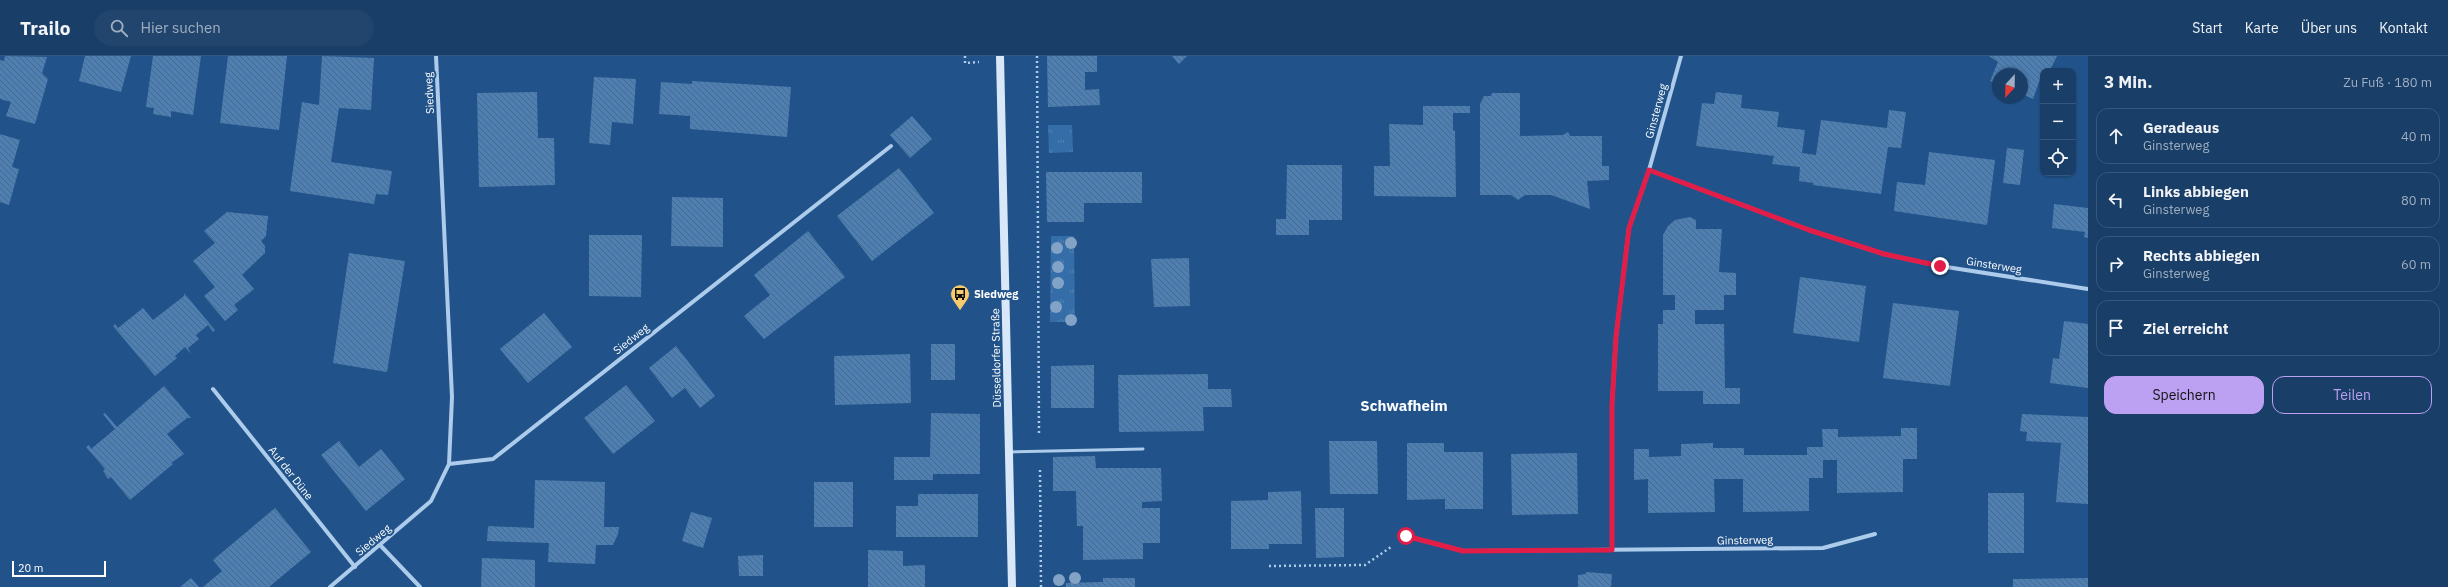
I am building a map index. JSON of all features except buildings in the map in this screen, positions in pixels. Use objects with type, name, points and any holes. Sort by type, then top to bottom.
[{"type":"main road","name":"Düsseldorfer Straße","points":[[1000,56],[1012,587]]},
{"type":"street","name":"Siedweg","points":[[330,587],[381,546],[431,501],[449,464],[452,397],[436,56]]},
{"type":"street","name":"Ginsterweg","points":[[1612,550],[1612,405],[1616,337],[1629,228],[1649,170],[1681,56]]},
{"type":"street","name":"Siedweg","points":[[449,464],[493,459],[891,146]]},
{"type":"street","name":"Ginsterweg","points":[[1649,170],[1809,230],[1884,254],[1940,266],[2088,289]]},
{"type":"street","name":"Auf der Düne","points":[[213,389],[355,567]]},
{"type":"street","name":"Ginsterweg","points":[[1406,536],[1463,551],[1823,548],[1875,534]]},
{"type":"street","points":[[381,546],[420,587]]},
{"type":"lane","points":[[1009,452],[1143,449]]},
{"type":"path","points":[[1037,56],[1041,587]]},
{"type":"path","points":[[1269,566],[1365,565],[1406,536]]},
{"type":"green space","points":[[1048,125],[1072,125],[1073,152],[1049,153]]},
{"type":"green space","points":[[1051,236],[1074,236],[1075,322],[1050,322]]},
{"type":"place","name":"Siedweg","points":[[960,311]]},
{"type":"district","name":"Schwafheim","points":[[1404,405]]},
{"type":"route","points":[[1406,536],[1463,551],[1612,550],[1612,405],[1616,337],[1629,228],[1649,170],[1809,230],[1884,254],[1940,266]]}]
